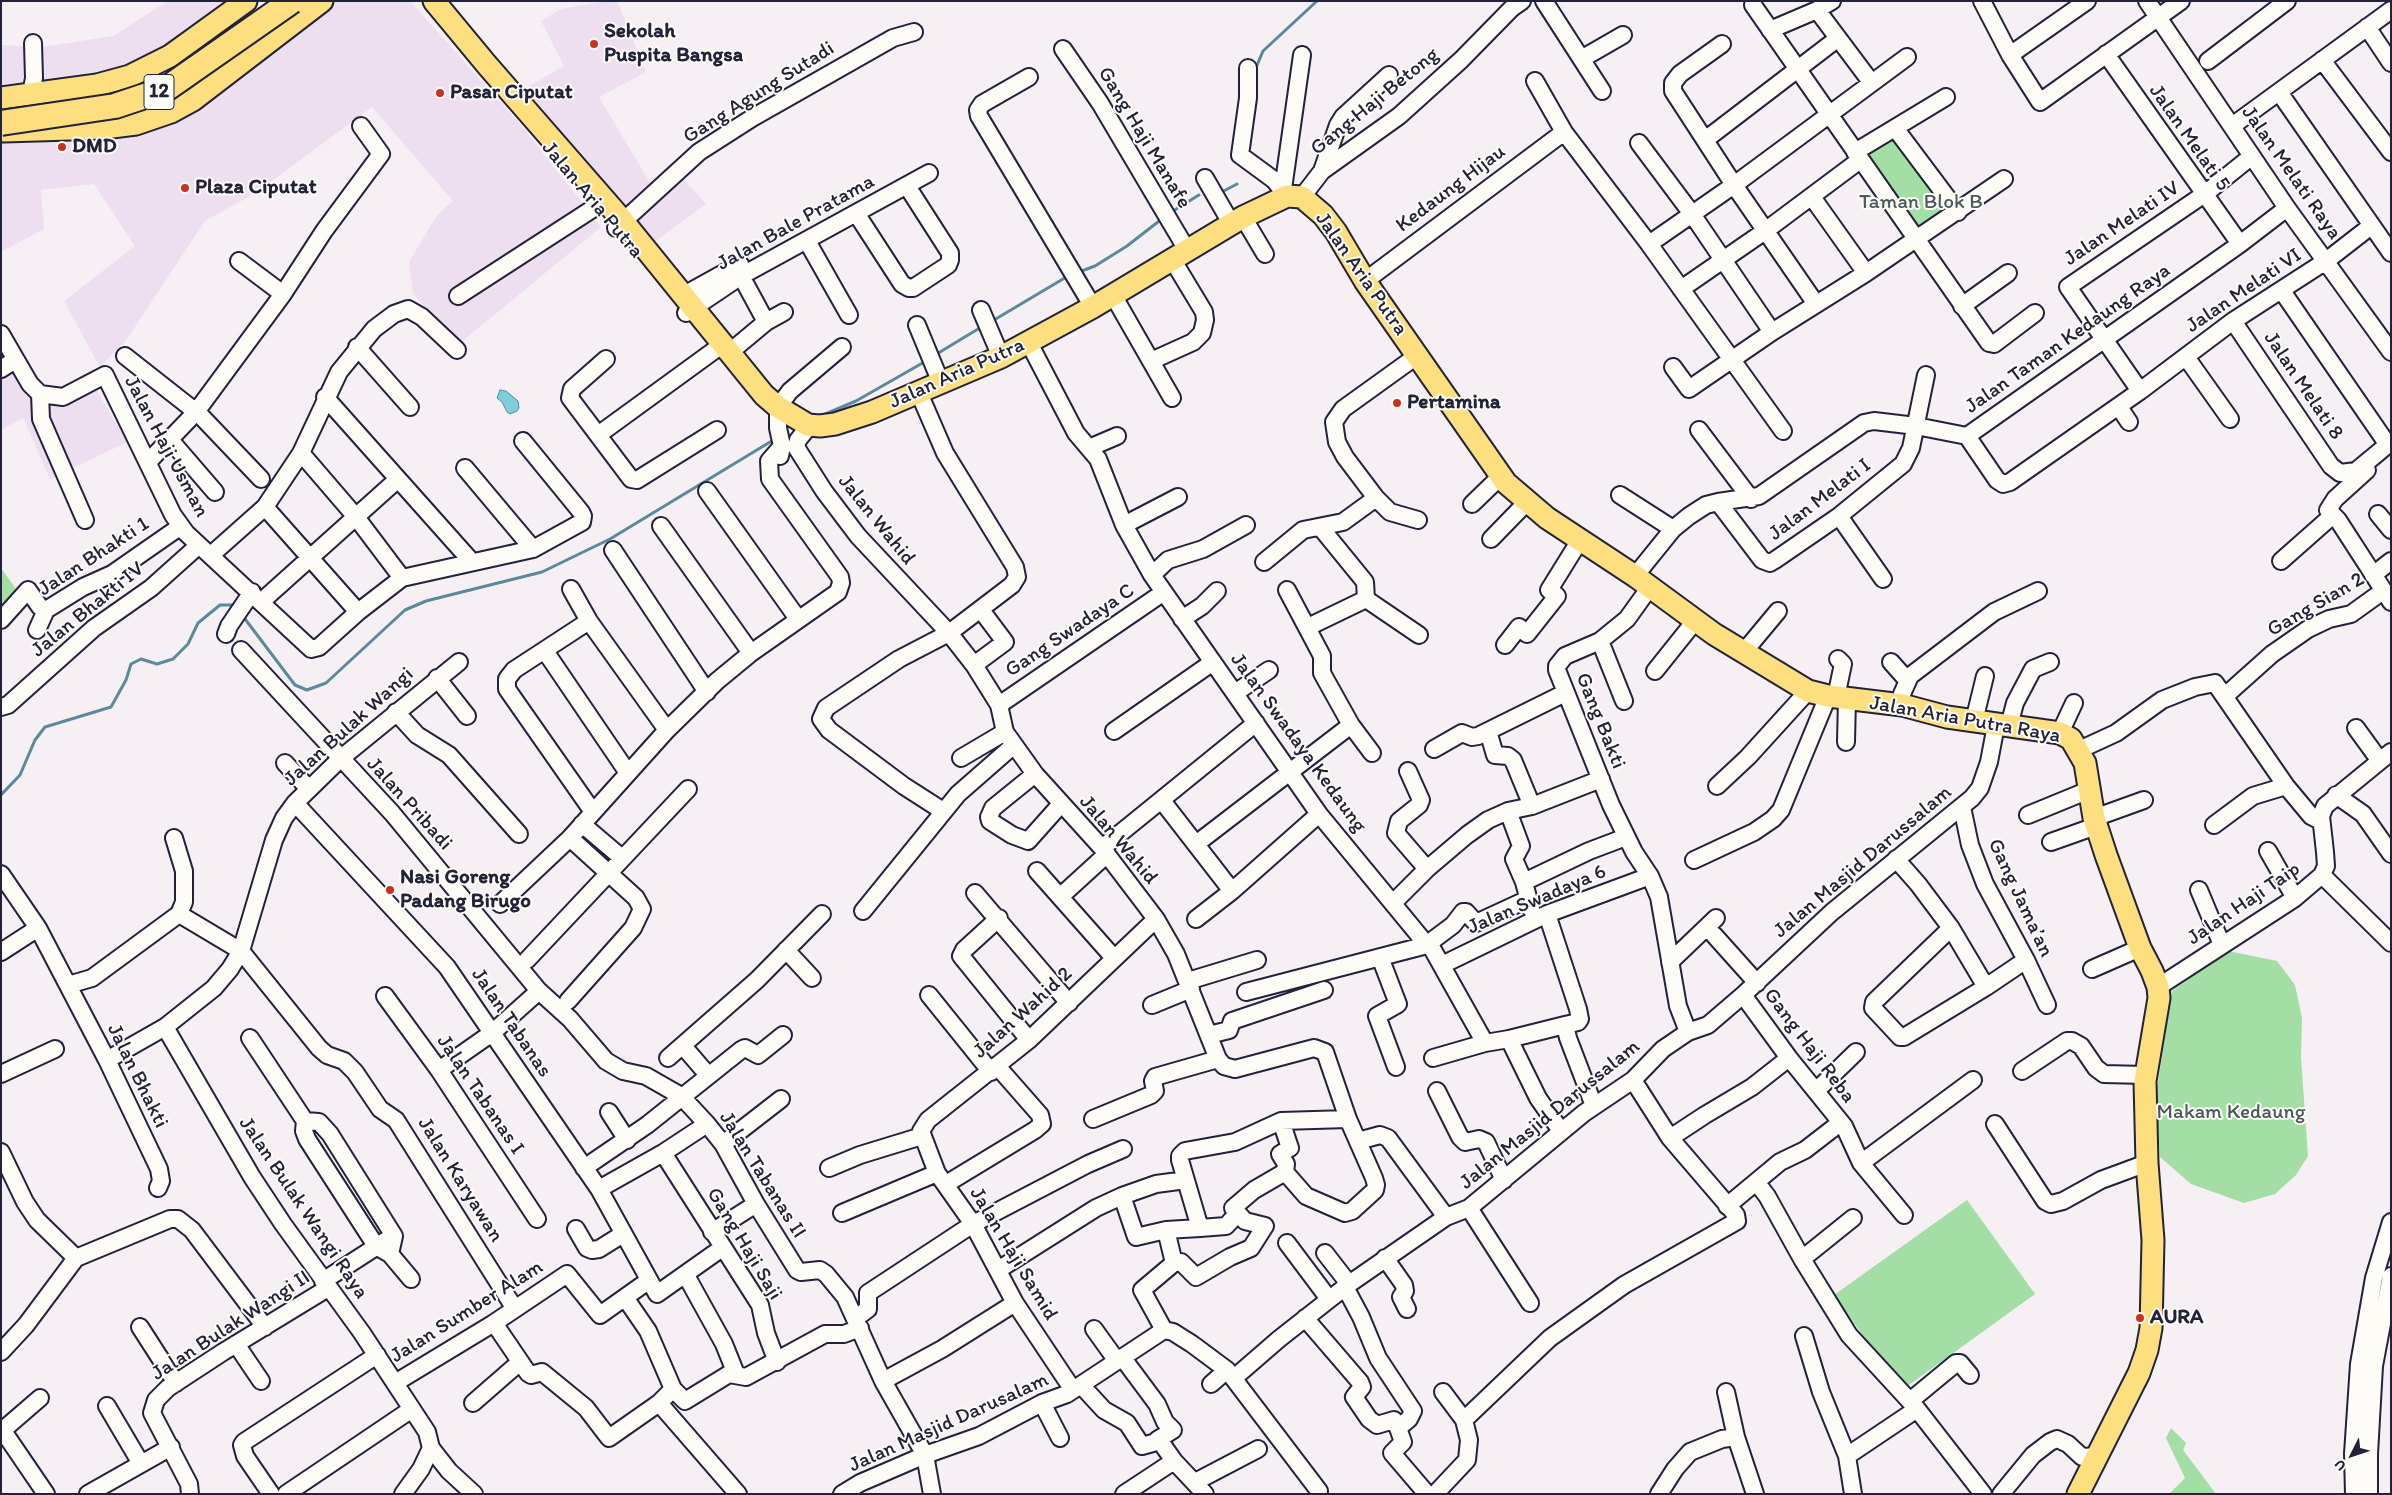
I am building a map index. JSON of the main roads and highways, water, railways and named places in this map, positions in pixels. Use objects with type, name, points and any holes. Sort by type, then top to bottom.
[{"type":"highway","name":"12","points":[[1,107],[98,95],[150,79],[173,67],[268,1]]},
{"type":"highway","name":"12","points":[[1,124],[115,106],[166,89],[292,1]]},
{"type":"main road","points":[[1,98],[97,85],[144,70],[170,56],[246,1]]},
{"type":"main road","points":[[1,131],[104,128],[136,124],[171,112],[193,100],[322,1]]},
{"type":"main road","name":"Jalan Aria Putra","points":[[422,1],[460,41],[688,305],[723,348],[739,381],[748,389],[771,401],[806,424],[834,424],[872,412],[1001,357],[1093,307],[1237,220],[1291,194],[1323,215],[1365,281],[1515,490]]},
{"type":"main road","name":"Jalan Aria Putra","points":[[434,1],[460,41],[597,206],[619,224]]},
{"type":"main road","points":[[144,70],[142,88],[147,100],[157,107],[171,112]]},
{"type":"main road","points":[[97,85],[111,93],[116,108],[110,123],[104,128]]},
{"type":"main road","name":"Jalan Aria Putra Raya","points":[[1515,490],[1580,540],[1643,581],[1695,621],[1743,653],[1830,696],[1902,706],[1974,721],[2060,733],[2071,739],[2079,750],[2085,763],[2095,822],[2140,948],[2158,987],[2156,1016],[2145,1075],[2147,1163],[2153,1240],[2151,1328],[2147,1350],[2139,1373],[2078,1494]]},
{"type":"water","points":[[500,390],[506,391],[518,401],[519,408],[517,411],[510,414],[507,412],[502,402],[497,398]]},
{"type":"waterway","points":[[1255,70],[1263,51],[1317,1]]},
{"type":"waterway","points":[[1220,193],[1237,184]]},
{"type":"waterway","points":[[1173,211],[1199,195]]},
{"type":"waterway","points":[[1079,272],[1095,266],[1127,246],[1163,218]]},
{"type":"waterway","points":[[994,320],[1068,276]]},
{"type":"waterway","points":[[935,355],[983,326]]},
{"type":"waterway","points":[[823,415],[856,401],[926,361]]},
{"type":"waterway","points":[[242,615],[295,685],[307,690],[326,683],[405,610],[426,601],[542,572],[610,539],[775,439]]},
{"type":"waterway","points":[[1,795],[20,775],[35,740],[45,727],[111,707],[126,680],[131,664],[141,659],[157,664],[173,659],[188,644],[198,623],[220,605],[234,605]]},
{"type":"place","name":"Sekolah Puspita Bangsa","points":[[594,44]]},
{"type":"place","name":"Pasar Ciputat","points":[[440,93]]},
{"type":"place","name":"DMD","points":[[62,147]]},
{"type":"place","name":"Plaza Ciputat","points":[[185,188]]},
{"type":"place","name":"Pertamina","points":[[1397,403]]},
{"type":"place","name":"Nasi Goreng Padang Birugo","points":[[390,890]]},
{"type":"place","name":"AURA","points":[[2140,1318]]},
{"type":"park label","name":"Taman Blok B","points":[[1921,203]]},
{"type":"park label","name":"Makam Kedaung","points":[[2231,1113]]}]
